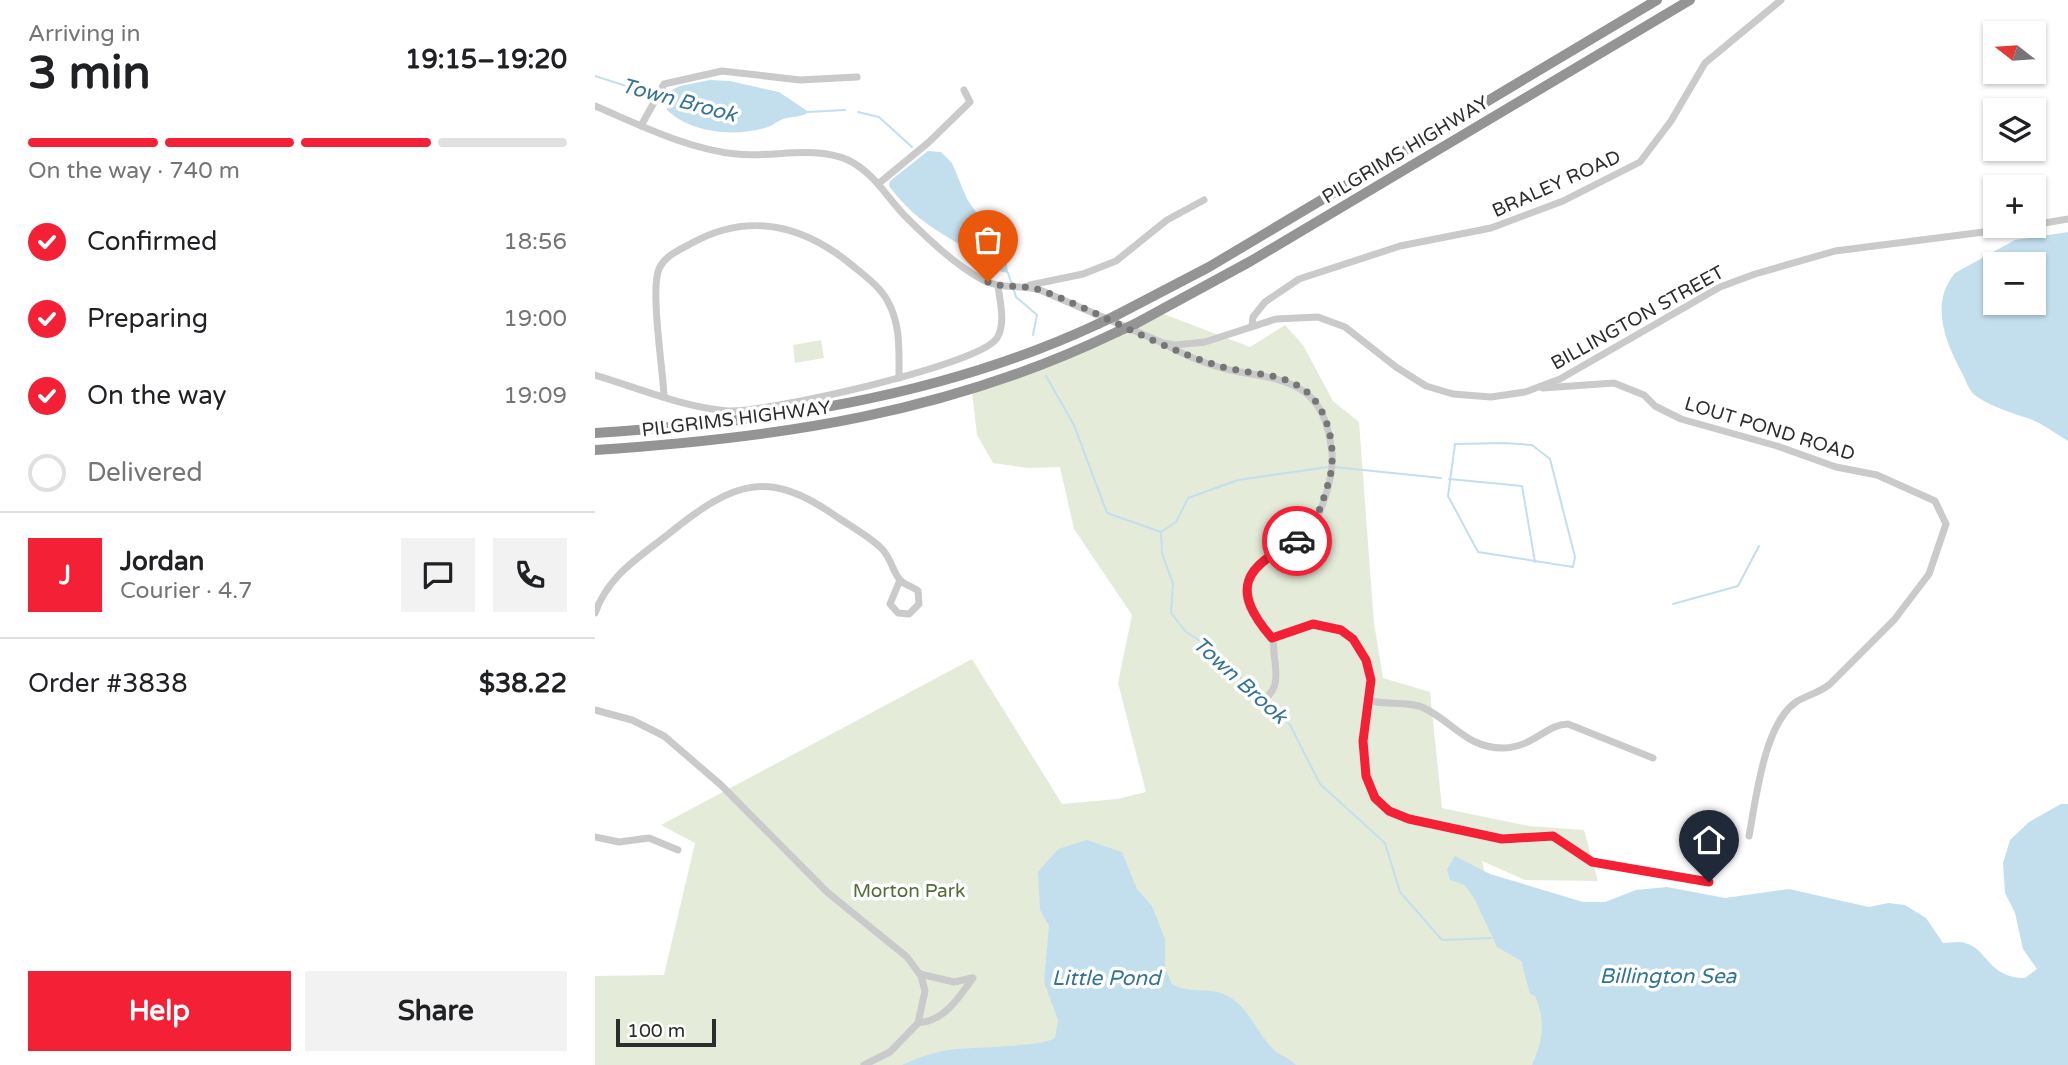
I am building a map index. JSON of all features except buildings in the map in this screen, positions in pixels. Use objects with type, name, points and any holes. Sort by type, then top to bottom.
[{"type":"highway","name":"PILGRIMS HIGHWAY","points":[[595,433],[714,425],[833,408],[972,372],[1098,324],[1209,267],[1657,0]]},
{"type":"highway","name":"PILGRIMS HIGHWAY","points":[[595,450],[739,439],[869,417],[985,385],[1076,351],[1135,324],[1251,261],[1690,0]]},
{"type":"street","name":"BRALEY ROAD","points":[[1252,325],[1253,317],[1265,302],[1299,279],[1400,246],[1491,228],[1563,201],[1640,162],[1671,121],[1705,63],[1781,0]]},
{"type":"street","points":[[642,126],[661,88],[680,79],[722,71],[800,80],[857,76]]},
{"type":"street","points":[[878,184],[929,142],[970,102],[964,90]]},
{"type":"street","name":"BILLINGTON STREET","points":[[595,106],[674,139],[726,153],[811,154],[843,158],[865,170],[905,216],[966,270],[1000,286],[1022,286],[1163,343],[1205,342],[1252,325],[1301,316],[1327,319],[1353,332],[1411,377],[1444,393],[1491,397],[1538,388],[1586,366],[1720,287],[1755,274],[1835,251],[1983,232]]},
{"type":"street","points":[[1022,286],[1083,274],[1116,261],[1167,220],[1205,200]]},
{"type":"street","name":"BILLINGTON STREET","points":[[2046,223],[2068,219]]},
{"type":"street","points":[[664,396],[656,287],[659,268],[668,257],[708,235],[756,224],[786,227],[813,238],[846,260],[878,288],[889,303],[897,326],[899,378]]},
{"type":"street","points":[[595,375],[664,396],[727,411],[742,411],[899,378],[990,346],[1000,329],[1000,286]]},
{"type":"street","points":[[1163,343],[1218,366],[1276,376],[1307,392],[1324,416],[1332,463],[1331,473],[1307,533],[1301,539],[1270,554],[1249,579],[1246,592],[1249,607],[1272,638],[1278,675],[1275,688],[1258,704]]},
{"type":"street","name":"LOUT POND ROAD","points":[[1538,388],[1614,383],[1644,395],[1655,407],[1705,429],[1777,446],[1836,467],[1877,475],[1926,495],[1940,509],[1946,524],[1929,574],[1894,620],[1820,693],[1797,702],[1786,712],[1771,735],[1749,835]]},
{"type":"street","points":[[595,612],[604,591],[617,574],[713,500],[732,491],[757,485],[793,491],[827,510],[883,549],[900,580],[915,588],[920,596],[917,609],[909,614],[898,613],[890,604],[900,580]]},
{"type":"street","points":[[1272,638],[1308,624],[1344,631],[1353,639],[1368,667],[1371,701],[1363,741],[1366,776],[1378,802],[1395,814],[1502,839],[1553,836],[1592,862],[1709,882]]},
{"type":"street","points":[[1371,701],[1422,707],[1464,737],[1487,747],[1524,746],[1555,726],[1569,724],[1653,758]]},
{"type":"street","points":[[595,710],[632,720],[666,737],[721,785],[827,892],[907,957],[920,974],[925,997],[918,1023],[890,1052],[864,1065]]},
{"type":"street","points":[[595,837],[619,842],[649,838],[678,850]]},
{"type":"street","points":[[918,1023],[927,1022],[948,1010],[973,978],[954,982],[920,974]]},
{"type":"green space","name":"Morton Park","points":[[1153,310],[1250,347],[1285,325],[1303,345],[1333,401],[1359,422],[1374,623],[1383,678],[1430,692],[1442,808],[1529,826],[1584,830],[1598,881],[1525,880],[1482,861],[1490,895],[1545,1014],[1538,1065],[595,1065],[595,976],[664,975],[695,843],[661,825],[972,659],[1062,804],[1117,799],[1146,792],[1118,683],[1132,615],[1074,529],[1060,467],[1028,468],[993,463],[977,435],[972,392]]},
{"type":"green space","points":[[821,340],[824,358],[795,363],[793,345]]},
{"type":"water","points":[[710,80],[730,81],[779,92],[809,112],[756,130],[729,132],[702,129],[677,118],[667,110],[664,94],[680,86]]},
{"type":"water","points":[[928,151],[941,152],[952,163],[967,199],[980,218],[987,238],[1007,264],[1008,273],[990,267],[966,248],[924,222],[889,186],[890,181]]},
{"type":"water","points":[[2068,232],[2068,441],[2035,421],[1995,407],[1974,394],[1946,336],[1942,310],[1947,285],[1955,273],[1983,258],[1983,315],[2046,315],[2046,252],[1993,252],[2015,240],[2046,238],[2046,235]]},
{"type":"water","name":"Billington Sea","points":[[2061,804],[2068,804],[2068,1065],[1532,1065],[1541,1039],[1542,1023],[1521,961],[1497,947],[1473,896],[1464,885],[1450,880],[1447,869],[1455,856],[1490,874],[1583,902],[1605,902],[1636,890],[1667,887],[1725,898],[1789,889],[1869,907],[1888,903],[1905,905],[1926,918],[1943,943],[1965,943],[2003,973],[2025,978],[2037,969],[2023,949],[2015,913],[2005,893],[2003,863],[2010,840],[2029,822]]},
{"type":"water","name":"Little Pond","points":[[1087,840],[1122,852],[1137,889],[1152,906],[1165,939],[1165,968],[1172,984],[1221,993],[1238,1003],[1273,1049],[1296,1065],[902,1065],[948,1050],[1021,1045],[1055,1038],[1058,1020],[1044,982],[1049,926],[1040,910],[1038,872],[1058,849]]},
{"type":"waterway","name":"Town Brook","points":[[595,76],[654,95]]},
{"type":"waterway","name":"Town Brook","points":[[808,112],[845,110]]},
{"type":"waterway","name":"Town Brook","points":[[858,112],[879,117],[912,147]]},
{"type":"waterway","name":"Town Brook","points":[[1008,273],[1012,285]]},
{"type":"waterway","name":"Town Brook","points":[[1014,290],[1016,297],[1037,315],[1033,335]]},
{"type":"waterway","name":"Town Brook","points":[[1046,376],[1074,425],[1107,513],[1161,532],[1162,553],[1173,584],[1171,613],[1186,632],[1207,645],[1261,698]]},
{"type":"waterway","points":[[1504,443],[1532,445],[1550,459],[1575,557],[1573,567],[1478,552],[1448,496],[1455,444],[1504,443]]},
{"type":"waterway","points":[[1161,532],[1176,522],[1188,498],[1238,480],[1328,467]]},
{"type":"waterway","points":[[1334,467],[1441,478]]},
{"type":"waterway","points":[[1449,479],[1522,486],[1535,562]]},
{"type":"waterway","points":[[1673,604],[1738,586],[1759,546]]},
{"type":"waterway","name":"Town Brook","points":[[1264,702],[1290,725],[1320,784],[1385,843],[1400,892],[1442,940],[1491,938]]},
{"type":"way so far","points":[[988,282],[1035,289],[1184,354],[1218,366],[1276,376],[1307,392],[1324,416],[1332,463],[1330,478],[1317,513],[1307,533],[1297,541]]},
{"type":"route","points":[[1297,541],[1270,554],[1258,565],[1249,579],[1246,598],[1253,614],[1272,638],[1313,624],[1341,630],[1353,639],[1366,660],[1371,680],[1372,694],[1363,741],[1366,776],[1378,802],[1384,807],[1409,819],[1502,839],[1553,836],[1562,839],[1577,854],[1592,862],[1640,867],[1709,882]]}]
